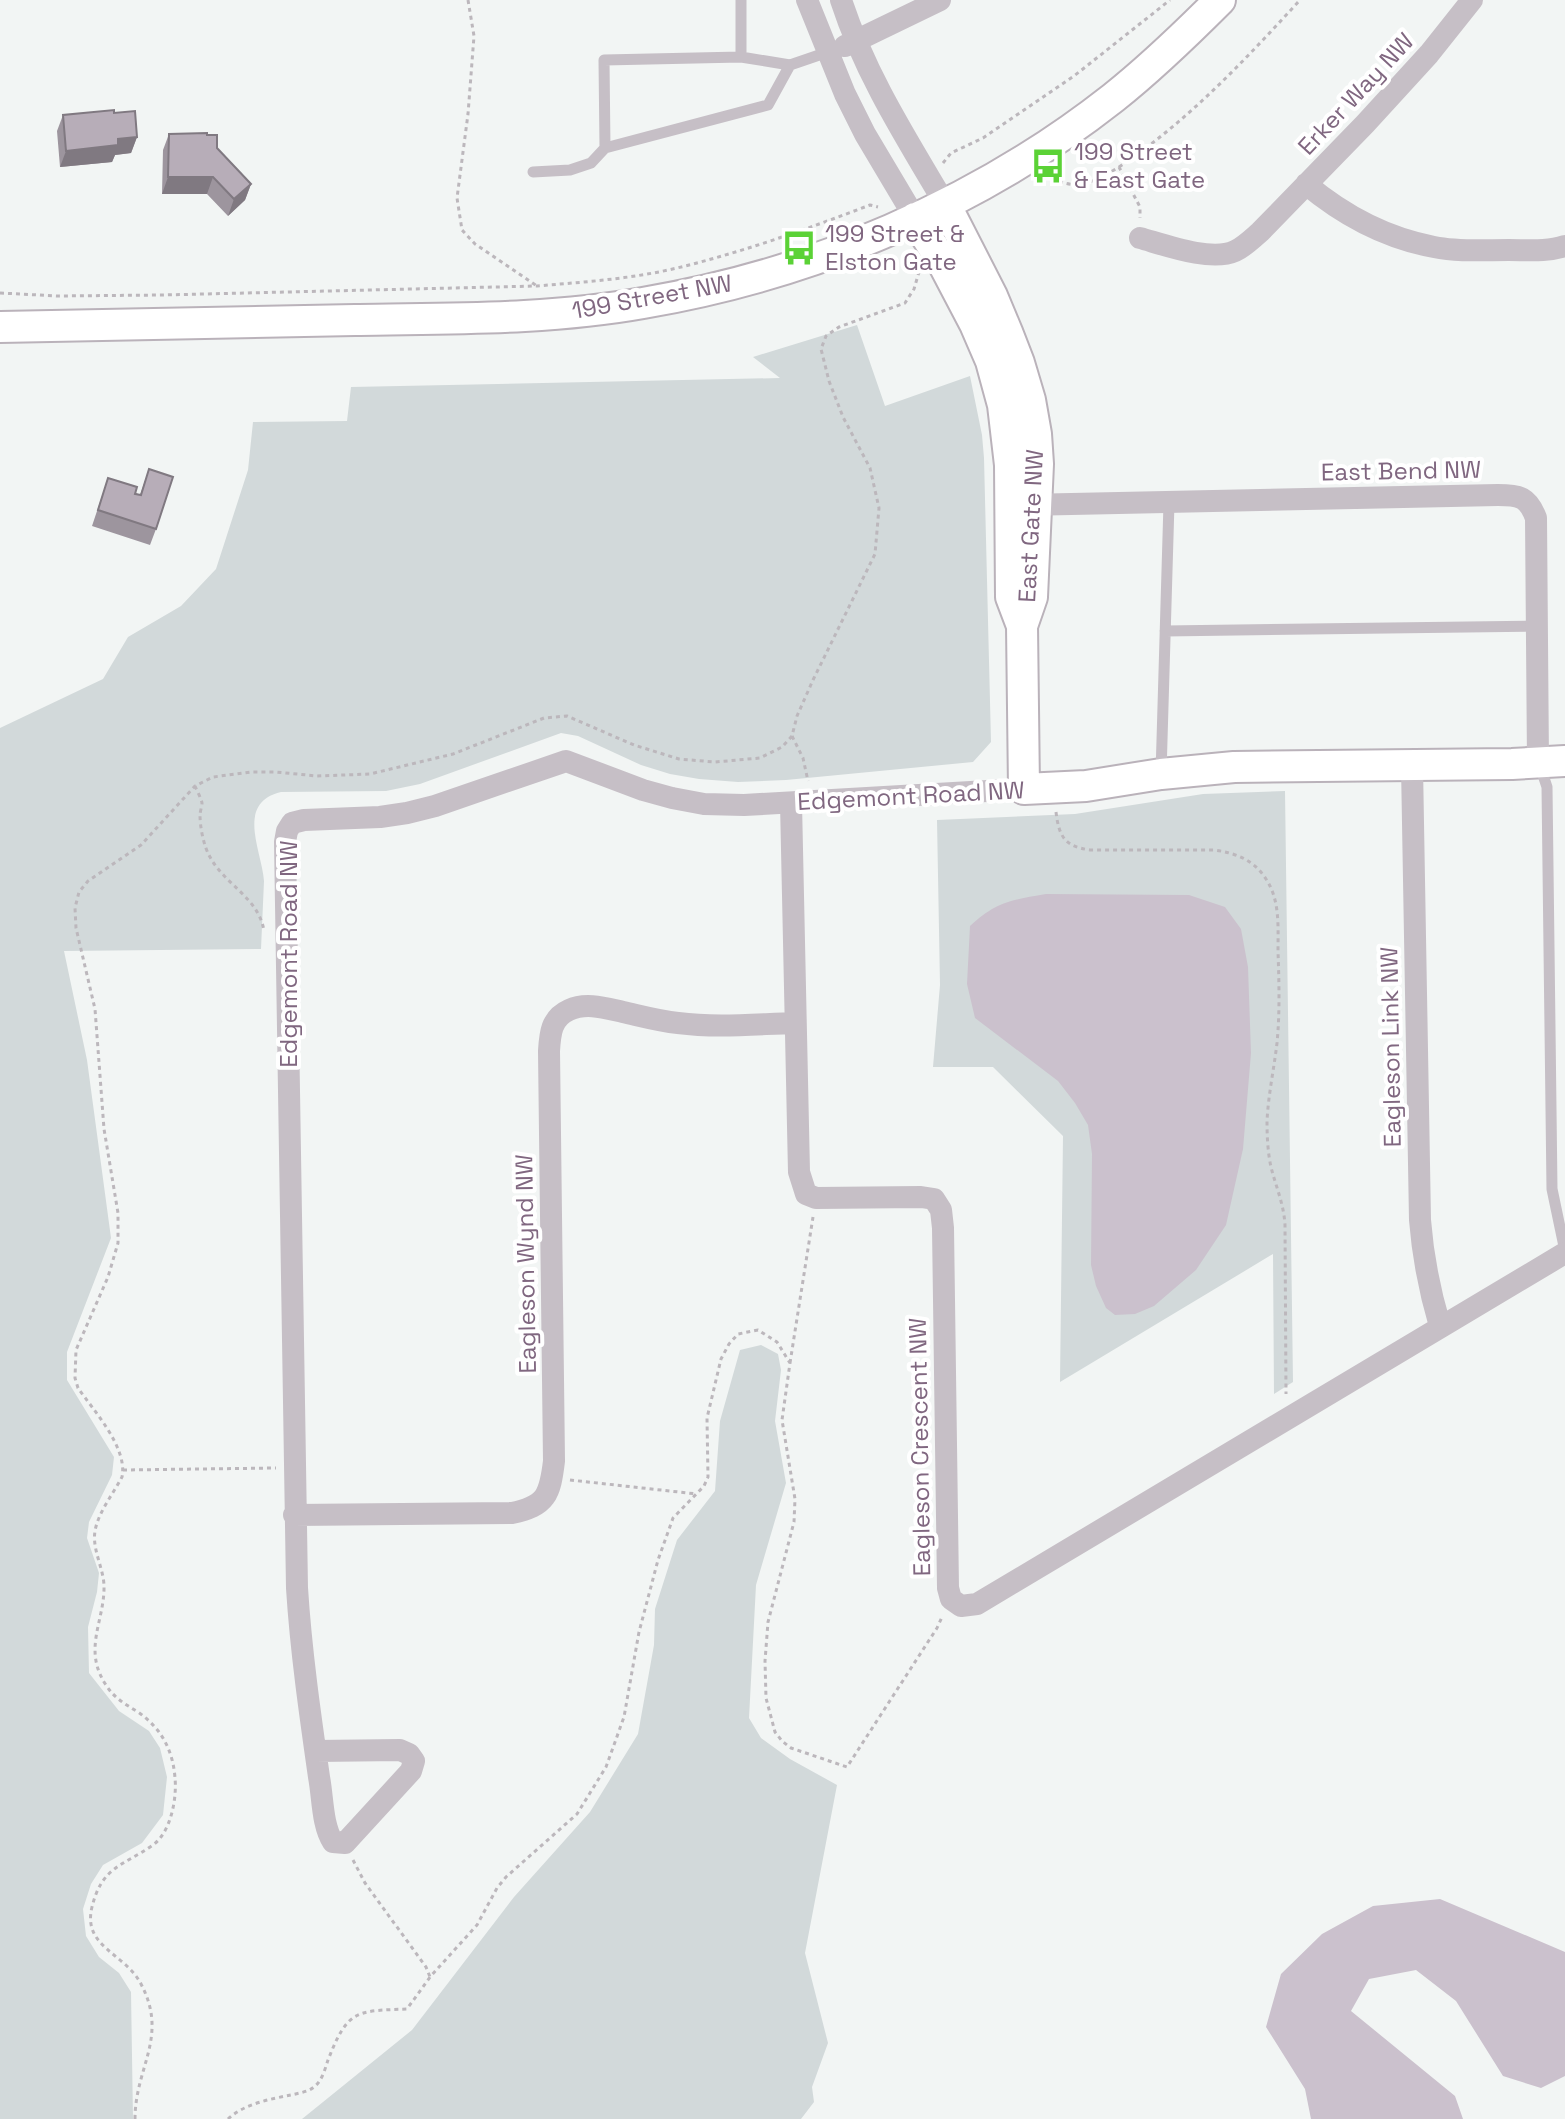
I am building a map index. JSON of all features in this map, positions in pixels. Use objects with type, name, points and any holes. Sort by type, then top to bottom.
[{"type":"street","points":[[807,0],[845,94],[915,218]]},
{"type":"street","points":[[841,0],[856,42],[891,113],[945,204]]},
{"type":"street","points":[[828,52],[856,42],[940,0]]},
{"type":"street","name":"199 Street NW","points":[[0,327],[489,317],[584,312],[696,293],[767,275],[811,262],[915,218],[1024,161],[1074,128],[1141,75],[1220,0]]},
{"type":"street","name":"Erker Way NW","points":[[1140,238],[1194,252],[1232,253],[1245,245],[1429,54],[1472,0]]},
{"type":"street","name":"Erker Way NW","points":[[1306,184],[1329,203],[1374,229],[1435,247],[1550,250],[1565,246]]},
{"type":"street","name":"East Gate NW","points":[[945,204],[992,296],[1030,400],[1038,464],[1024,505]]},
{"type":"street","name":"East Gate NW","points":[[915,218],[943,263],[991,361],[1003,405],[1010,465],[1024,505],[1032,597],[1022,626],[1024,789]]},
{"type":"street","name":"East Bend NW","points":[[1024,505],[1498,495],[1524,499],[1536,518],[1537,626],[1552,762]]},
{"type":"street","name":"Edgemont Road NW","points":[[345,1843],[333,1842],[327,1833],[301,1648],[294,1515],[285,842],[292,823],[407,813],[566,761],[672,798],[704,804],[744,805],[1055,788],[1234,767],[1552,762]]},
{"type":"street","name":"Eagleson Link NW","points":[[1412,766],[1420,1220],[1422,1257],[1440,1326]]},
{"type":"street","points":[[799,802],[795,1023],[799,1172],[806,1194],[816,1198]]},
{"type":"street","name":"Eagleson Wynd NW","points":[[552,1480],[550,1031],[558,1017],[584,1006],[676,1023],[795,1023]]},
{"type":"street","name":"Eagleson Crescent NW","points":[[816,1198],[921,1197],[934,1199],[941,1210],[948,1588],[951,1599],[961,1606],[977,1604],[1565,1252]]},
{"type":"street","points":[[294,1515],[512,1513],[531,1509],[543,1500],[552,1480]]},
{"type":"street","points":[[316,1751],[400,1750],[409,1754],[414,1761],[411,1771],[345,1843]]},
{"type":"lane","points":[[741,0],[741,57]]},
{"type":"lane","points":[[605,148],[604,60],[741,57],[790,65],[828,52]]},
{"type":"lane","points":[[533,172],[570,170],[591,163],[605,148],[768,105],[790,65]]},
{"type":"lane","points":[[1161,774],[1169,503]]},
{"type":"lane","points":[[1165,631],[1537,626]]},
{"type":"lane","points":[[1552,762],[1547,787],[1552,1189],[1565,1252]]},
{"type":"path","points":[[468,0],[474,36],[457,198],[462,230],[475,244],[537,286]]},
{"type":"path","points":[[946,160],[951,153],[983,138],[1074,76],[1170,0]]},
{"type":"path","points":[[1052,177],[1067,185],[1097,181],[1145,150],[1203,99],[1300,0]]},
{"type":"path","points":[[1119,167],[1140,207],[1140,238]]},
{"type":"path","points":[[0,293],[162,295],[537,286],[677,268],[793,235],[870,205],[879,207]]},
{"type":"path","points":[[135,2119],[135,2101],[151,2048],[151,2009],[131,1969],[94,1935],[91,1911],[104,1878],[113,1869],[156,1843],[166,1828],[175,1802],[175,1778],[167,1743],[154,1725],[116,1699],[104,1683],[96,1660],[95,1635],[104,1589],[95,1530],[123,1470],[116,1442],[78,1388],[75,1378],[76,1350],[108,1277],[118,1243],[118,1213],[104,1129],[95,1009],[76,928],[75,908],[79,892],[88,881],[141,845],[185,794],[213,777],[251,772],[317,776],[370,774],[453,754],[544,718],[567,716],[634,745],[679,759],[715,762],[760,758],[782,747],[792,736],[813,680],[875,554],[879,508],[870,468],[843,417],[821,349],[826,336],[839,327],[905,303],[914,289],[922,263]]},
{"type":"path","points":[[792,736],[808,775],[799,802]]},
{"type":"path","points":[[195,786],[202,804],[200,816],[210,857],[253,903],[264,926],[267,956],[287,955]]},
{"type":"path","points":[[1055,788],[1058,828],[1062,837],[1078,849],[1230,852],[1255,866],[1272,891],[1278,916],[1279,1015],[1267,1121],[1271,1168],[1285,1225],[1286,1418]]},
{"type":"path","points":[[816,1198],[782,1420],[795,1499],[794,1522],[768,1622],[766,1698],[775,1732],[791,1748],[847,1767],[937,1628],[951,1599]]},
{"type":"path","points":[[228,2119],[250,2106],[314,2087],[321,2079],[336,2039],[353,2016],[370,2011],[407,2009],[430,1977],[477,1925],[506,1877],[577,1814],[606,1767],[624,1717],[639,1632],[673,1518],[704,1486],[708,1477],[707,1418],[721,1359],[738,1334],[758,1330],[777,1342],[790,1363]]},
{"type":"path","points":[[123,1470],[294,1468]]},
{"type":"path","points":[[552,1480],[697,1494]]},
{"type":"path","points":[[345,1843],[365,1883],[430,1977]]},
{"type":"shaded area","points":[[857,325],[885,406],[970,376],[984,458],[991,742],[973,762],[738,782],[670,774],[641,765],[578,736],[561,733],[420,784],[386,791],[281,792],[267,798],[259,806],[254,829],[264,881],[261,949],[64,951],[87,1060],[111,1238],[67,1352],[67,1380],[114,1457],[112,1475],[89,1522],[87,1538],[99,1573],[88,1627],[89,1673],[119,1711],[149,1731],[160,1748],[167,1777],[163,1815],[142,1843],[103,1865],[91,1884],[83,1909],[86,1936],[99,1957],[119,1973],[131,1992],[133,2119],[0,2119],[0,728],[103,679],[128,637],[181,606],[216,569],[248,470],[253,422],[347,421],[351,387],[780,378],[753,357]]},
{"type":"shaded area","points":[[1285,791],[1293,1382],[1274,1394],[1273,1254],[1060,1382],[1063,1136],[993,1067],[933,1067],[940,985],[937,820],[1075,814],[1203,794]]},
{"type":"shaded area","points":[[1046,894],[1189,895],[1225,907],[1241,929],[1248,967],[1251,1053],[1243,1149],[1226,1225],[1196,1270],[1154,1306],[1135,1314],[1115,1315],[1106,1308],[1096,1286],[1091,1265],[1092,1154],[1088,1125],[1058,1081],[975,1018],[967,984],[970,926],[988,911],[1005,903]]},
{"type":"shaded area","points":[[761,1345],[778,1354],[781,1370],[775,1421],[786,1483],[756,1585],[749,1718],[761,1738],[790,1759],[837,1785],[805,1953],[828,2043],[812,2087],[814,2102],[801,2119],[302,2119],[412,2030],[514,1897],[590,1812],[638,1734],[654,1645],[655,1609],[677,1540],[715,1491],[720,1421],[740,1350]]},
{"type":"shaded area","points":[[1440,1899],[1565,1952],[1565,2076],[1541,2088],[1503,2076],[1456,2001],[1416,1970],[1369,1979],[1351,2011],[1455,2096],[1463,2119],[1311,2119],[1305,2089],[1266,2027],[1281,1974],[1322,1934],[1373,1906]]},
{"type":"building","points":[[114,110],[114,113],[135,111],[137,137],[118,139],[118,145],[66,151],[63,115]]},
{"type":"building","points":[[169,134],[217,135],[217,148],[251,184],[234,199],[213,177],[168,177]]},
{"type":"building","points":[[149,469],[173,477],[156,529],[98,510],[108,478],[137,487],[135,494],[141,495]]},
{"type":"place","name":"199 Street & East Gate","points":[[1048,166]]},
{"type":"place","name":"199 Street & Elston Gate","points":[[799,248]]}]
